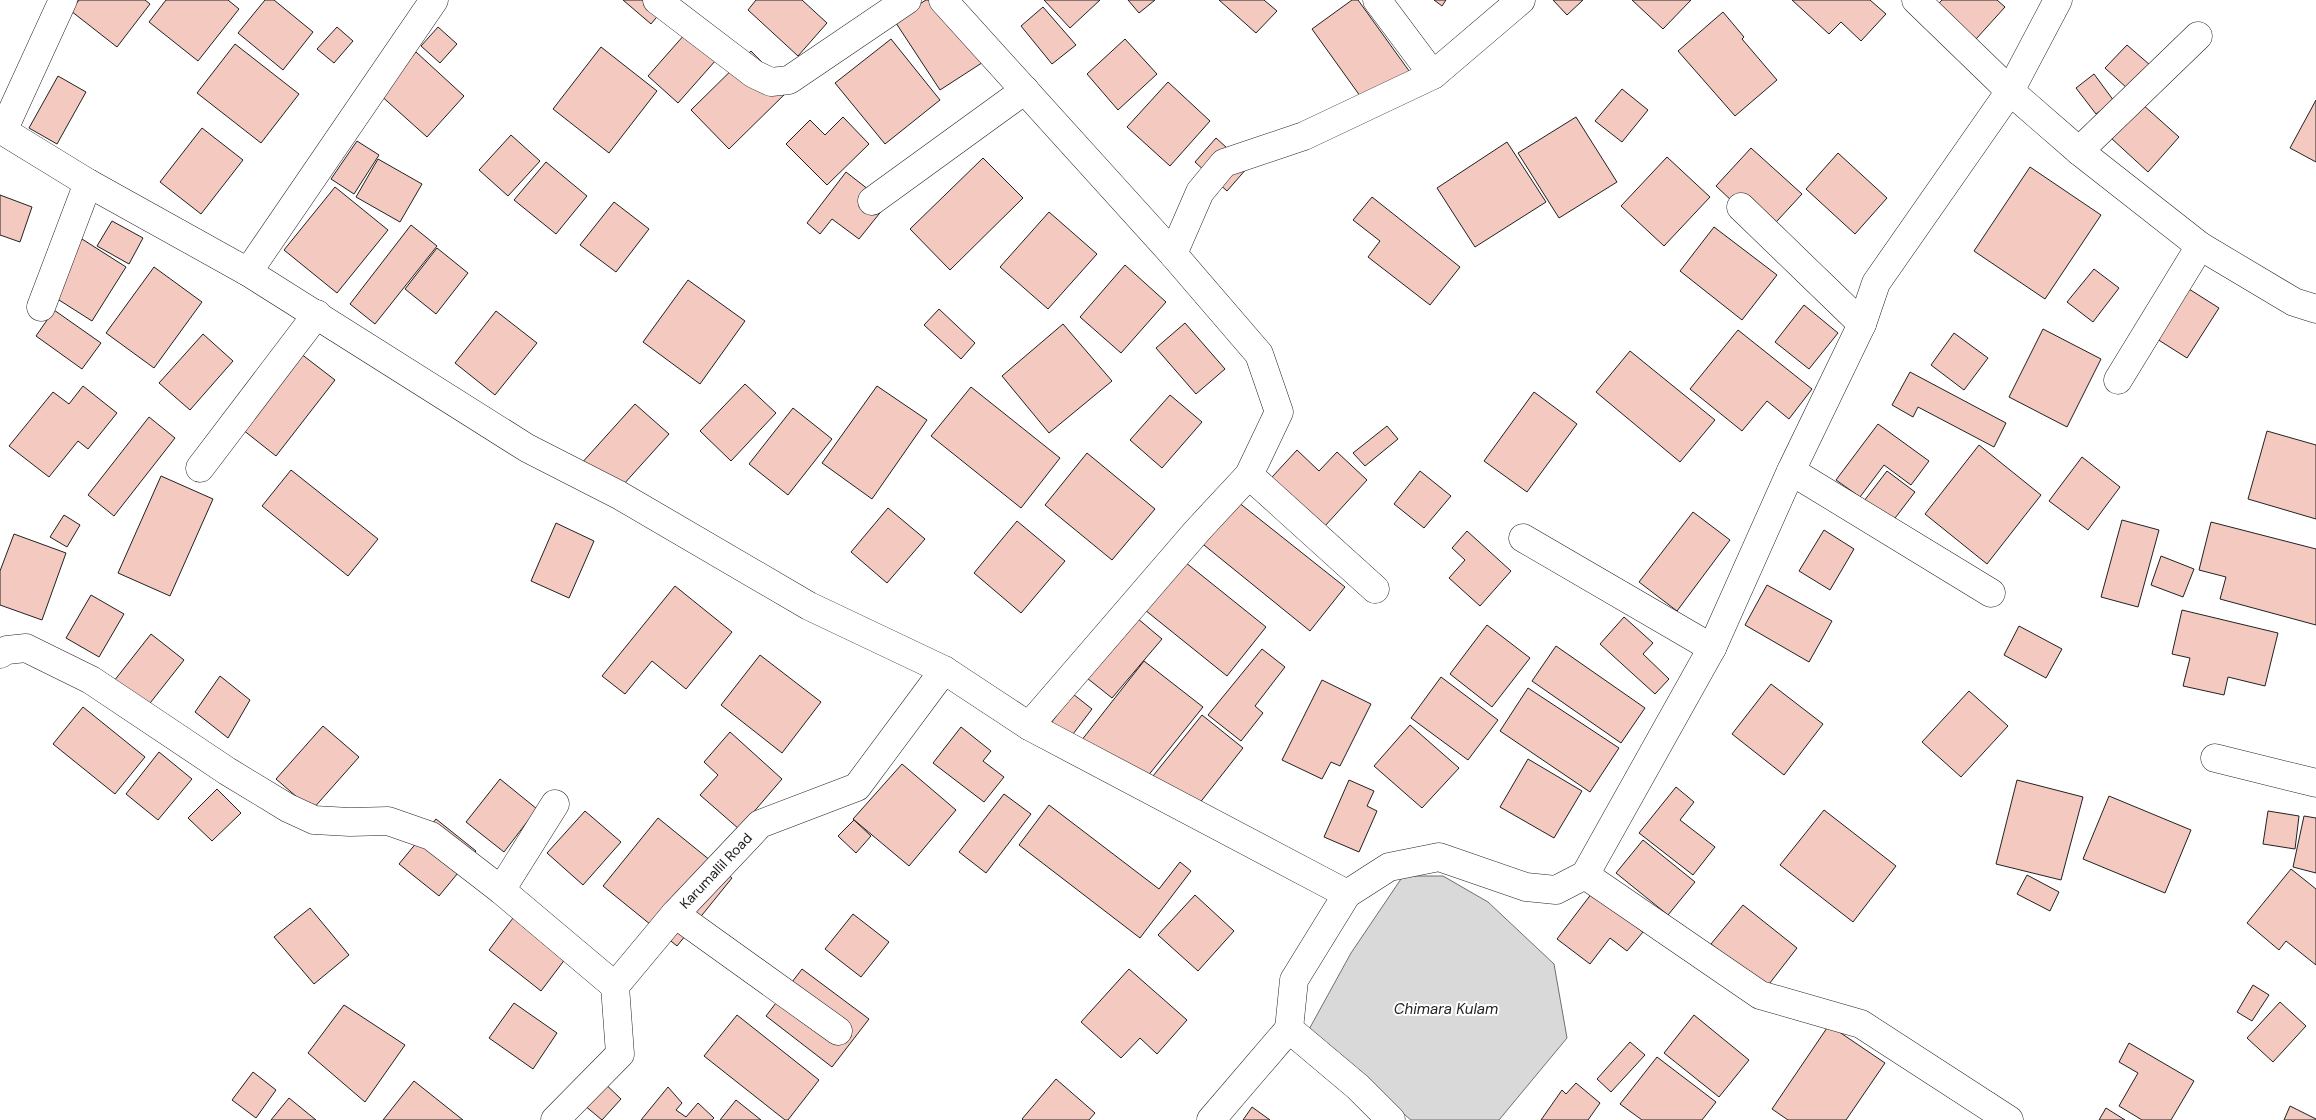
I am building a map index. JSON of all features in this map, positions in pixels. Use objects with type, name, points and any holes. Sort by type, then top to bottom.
[{"type":"street","points":[[63,0],[2,130],[88,183],[248,272],[527,448],[619,495],[809,606],[944,670],[1029,726],[1347,894]]},
{"type":"street","points":[[248,272],[434,0]]},
{"type":"street","points":[[658,0],[754,74],[771,82],[789,80],[907,0]]},
{"type":"street","points":[[943,0],[1173,254],[1259,354],[1279,412],[1250,475],[1197,531],[1029,726]]},
{"type":"street","points":[[1377,0],[1433,75]]},
{"type":"street","points":[[1173,254],[1200,192],[1224,163],[1304,136],[1433,75],[1521,0]]},
{"type":"street","points":[[1916,0],[2010,91],[2079,152],[2200,246],[2294,302],[2316,309]]},
{"type":"street","points":[[1211,1120],[1289,1028],[1294,980],[1347,894],[1390,867],[1439,857],[1526,888],[1556,890],[1585,875],[1712,648],[1792,471],[1862,324],[1876,283],[2010,91],[2058,0]]},
{"type":"street","points":[[2079,152],[2198,36]]},
{"type":"street","points":[[872,201],[1025,90]]},
{"type":"street","points":[[41,307],[88,183]]},
{"type":"street","points":[[1741,207],[1862,324]]},
{"type":"street","points":[[2118,380],[2200,246]]},
{"type":"street","points":[[200,468],[317,314]]},
{"type":"street","points":[[1792,471],[1991,594]]},
{"type":"street","points":[[1250,475],[1375,589]]},
{"type":"street","points":[[1523,538],[1712,648]]},
{"type":"street","points":[[0,654],[7,650],[26,648],[91,680],[227,771],[288,808],[314,820],[350,822],[388,821],[431,836],[501,890],[615,986],[620,1054],[555,1120]]},
{"type":"street","name":"Karumallil Road","points":[[615,986],[675,914],[760,824],[857,787],[944,670]]},
{"type":"street","points":[[2215,758],[2316,783]]},
{"type":"street","points":[[501,890],[555,804]]},
{"type":"street","points":[[1585,875],[1760,994],[1861,1024],[2009,1120]]},
{"type":"street","points":[[675,914],[838,1031]]},
{"type":"street","points":[[1289,1028],[1358,1087],[1391,1120]]},
{"type":"water","name":"Chimara Kulam","points":[[1403,876],[1443,876],[1488,902],[1554,964],[1567,1038],[1499,1120],[1411,1120],[1307,1033],[1351,953]]},
{"type":"building","points":[[79,0],[145,0],[150,4],[117,47],[71,11]]},
{"type":"building","points":[[166,0],[228,0],[239,9],[198,61],[149,22]]},
{"type":"building","points":[[265,0],[274,0],[313,32],[283,70],[238,33]]},
{"type":"building","points":[[623,0],[671,0],[651,24]]},
{"type":"building","points":[[756,0],[802,0],[827,23],[798,56],[748,10]]},
{"type":"building","points":[[926,0],[953,0],[991,57],[940,90],[894,20]]},
{"type":"building","points":[[1044,0],[1100,0],[1070,28]]},
{"type":"building","points":[[1128,0],[1155,0],[1139,13]]},
{"type":"building","points":[[1219,0],[1264,0],[1277,11],[1256,33]]},
{"type":"building","points":[[1352,0],[1358,0],[1412,75],[1368,107],[1312,29]]},
{"type":"building","points":[[1434,0],[1446,0],[1442,6]]},
{"type":"building","points":[[1553,0],[1583,0],[1567,15]]},
{"type":"building","points":[[1632,0],[1691,0],[1663,29]]},
{"type":"building","points":[[1792,0],[1870,0],[1886,14],[1861,41],[1841,22],[1829,34]]},
{"type":"building","points":[[1942,0],[1997,0],[2005,7],[1967,49],[1929,14]]},
{"type":"building","points":[[1043,7],[1076,45],[1052,64],[1021,26]]},
{"type":"building","points":[[1723,12],[1744,37],[1742,39],[1777,80],[1735,116],[1678,51]]},
{"type":"building","points":[[700,17],[731,43],[678,103],[648,76]]},
{"type":"building","points":[[337,27],[353,41],[334,63],[317,49]]},
{"type":"building","points":[[438,27],[457,44],[440,63],[421,46]]},
{"type":"building","points":[[891,39],[940,100],[885,144],[835,83]]},
{"type":"building","points":[[1125,39],[1157,74],[1118,110],[1087,74]]},
{"type":"building","points":[[235,44],[299,94],[261,143],[197,93]]},
{"type":"building","points":[[2127,45],[2150,65],[2128,89],[2105,68]]},
{"type":"building","points":[[601,47],[657,91],[609,153],[553,109]]},
{"type":"building","points":[[751,51],[789,90],[729,149],[691,110]]},
{"type":"building","points":[[416,52],[464,96],[427,137],[378,93]]},
{"type":"building","points":[[2094,74],[2114,101],[2096,114],[2076,88]]},
{"type":"building","points":[[58,76],[86,92],[57,144],[29,128]]},
{"type":"building","points":[[1168,82],[1210,121],[1170,166],[1127,127]]},
{"type":"building","points":[[1622,89],[1648,110],[1622,142],[1595,121]]},
{"type":"building","points":[[2316,100],[2316,162],[2290,148]]},
{"type":"building","points":[[2142,104],[2179,137],[2148,172],[2111,138]]},
{"type":"building","points":[[843,117],[869,144],[827,185],[786,144],[810,120],[825,135]]},
{"type":"building","points":[[1576,117],[1617,182],[1559,218],[1518,153]]},
{"type":"building","points":[[202,128],[243,160],[201,214],[160,182]]},
{"type":"building","points":[[511,135],[540,161],[508,196],[479,170]]},
{"type":"building","points":[[1216,138],[1248,167],[1227,191],[1195,162]]},
{"type":"building","points":[[357,141],[379,155],[354,194],[331,179]]},
{"type":"building","points":[[1507,142],[1546,202],[1475,247],[1437,188]]},
{"type":"building","points":[[1751,148],[1802,194],[1766,233],[1716,186]]},
{"type":"building","points":[[1838,153],[1887,198],[1855,234],[1806,189]]},
{"type":"building","points":[[1667,157],[1710,197],[1664,246],[1621,206]]},
{"type":"building","points":[[983,158],[1023,198],[950,270],[910,229]]},
{"type":"building","points":[[378,159],[422,184],[400,222],[356,197]]},
{"type":"building","points":[[546,162],[587,196],[556,234],[514,200]]},
{"type":"building","points":[[2030,167],[2101,215],[2045,299],[1974,251]]},
{"type":"building","points":[[846,172],[887,204],[859,239],[832,219],[820,234],[807,223]]},
{"type":"building","points":[[335,187],[388,230],[337,293],[284,250]]},
{"type":"building","points":[[0,195],[32,207],[20,242],[0,235]]},
{"type":"building","points":[[1372,197],[1460,267],[1430,305],[1368,257],[1380,241],[1353,220]]},
{"type":"building","points":[[614,202],[649,229],[616,272],[580,245]]},
{"type":"building","points":[[1049,212],[1097,254],[1048,309],[1000,267]]},
{"type":"building","points":[[112,221],[143,238],[129,264],[97,246]]},
{"type":"building","points":[[411,225],[437,246],[375,324],[350,304]]},
{"type":"building","points":[[1714,227],[1777,275],[1742,320],[1680,271]]},
{"type":"building","points":[[82,239],[126,267],[92,321],[48,293]]},
{"type":"building","points":[[437,248],[468,273],[436,314],[405,289]]},
{"type":"building","points":[[1125,265],[1166,302],[1121,353],[1080,317]]},
{"type":"building","points":[[154,267],[202,302],[154,368],[106,333]]},
{"type":"building","points":[[2094,269],[2119,288],[2093,322],[2067,302]]},
{"type":"building","points":[[2170,277],[2219,308],[2187,358],[2138,327]]},
{"type":"building","points":[[688,280],[745,321],[700,384],[643,342]]},
{"type":"building","points":[[1804,305],[1838,333],[1809,369],[1775,342]]},
{"type":"building","points":[[939,309],[975,343],[961,359],[924,325]]},
{"type":"building","points":[[54,310],[101,343],[82,369],[36,336]]},
{"type":"building","points":[[496,311],[537,343],[495,395],[455,363]]},
{"type":"building","points":[[1185,323],[1225,369],[1196,394],[1156,348]]},
{"type":"building","points":[[1063,324],[1112,381],[1049,433],[1002,376]]},
{"type":"building","points":[[2043,329],[2101,359],[2067,427],[2009,397]]},
{"type":"building","points":[[1738,330],[1812,389],[1789,419],[1767,401],[1742,431],[1690,389]]},
{"type":"building","points":[[1954,333],[1988,358],[1964,390],[1931,365]]},
{"type":"building","points":[[203,334],[233,361],[190,410],[159,383]]},
{"type":"building","points":[[296,350],[335,380],[276,456],[238,426]]},
{"type":"building","points":[[1630,351],[1715,420],[1680,462],[1596,392]]},
{"type":"building","points":[[1910,372],[2006,423],[1994,447],[1918,407],[1913,417],[1892,405]]},
{"type":"building","points":[[745,384],[776,413],[731,461],[700,431]]},
{"type":"building","points":[[83,386],[117,413],[88,449],[78,441],[49,477],[9,446],[53,392],[69,404]]},
{"type":"building","points":[[877,386],[927,420],[872,499],[822,463]]},
{"type":"building","points":[[971,387],[1060,458],[1021,508],[931,436]]},
{"type":"building","points":[[1534,392],[1577,424],[1527,492],[1484,461]]},
{"type":"building","points":[[1170,395],[1202,422],[1162,468],[1130,440]]},
{"type":"building","points":[[635,404],[669,434],[614,495],[580,465]]},
{"type":"building","points":[[793,408],[832,439],[788,495],[749,464]]},
{"type":"building","points":[[149,417],[175,438],[114,516],[88,495]]},
{"type":"building","points":[[1878,424],[1929,461],[1911,485],[1884,465],[1860,497],[1836,480]]},
{"type":"building","points":[[1387,426],[1398,439],[1365,466],[1353,453]]},
{"type":"building","points":[[2267,431],[2316,445],[2316,519],[2248,499]]},
{"type":"building","points":[[1979,445],[2041,495],[1987,564],[1925,514]]},
{"type":"building","points":[[1297,450],[1319,471],[1337,452],[1367,480],[1314,538],[1261,489]]},
{"type":"building","points":[[1087,453],[1155,509],[1112,560],[1045,505]]},
{"type":"building","points":[[2082,457],[2120,487],[2088,530],[2049,501]]},
{"type":"building","points":[[291,470],[378,539],[348,576],[262,506]]},
{"type":"building","points":[[1420,471],[1451,496],[1424,528],[1394,504]]},
{"type":"building","points":[[1887,471],[1915,492],[1892,522],[1864,501]]},
{"type":"building","points":[[161,476],[213,499],[170,596],[118,573]]},
{"type":"building","points":[[1233,498],[1345,587],[1310,631],[1199,541]]},
{"type":"building","points":[[888,508],[925,539],[887,583],[851,552]]},
{"type":"building","points":[[1693,512],[1730,540],[1677,611],[1639,582]]},
{"type":"building","points":[[64,515],[80,525],[67,547],[50,537]]},
{"type":"building","points":[[2122,520],[2159,530],[2138,607],[2101,597]]},
{"type":"building","points":[[1017,521],[1065,561],[1021,613],[974,573]]},
{"type":"building","points":[[2211,522],[2316,549],[2316,625],[2220,599],[2226,577],[2199,570]]},
{"type":"building","points":[[556,523],[594,541],[569,598],[531,581]]},
{"type":"building","points":[[1824,530],[1854,549],[1830,590],[1799,571]]},
{"type":"building","points":[[1467,531],[1511,571],[1480,606],[1449,578],[1465,560],[1452,548]]},
{"type":"building","points":[[14,534],[66,553],[42,620],[0,605],[0,571]]},
{"type":"building","points":[[2161,556],[2194,569],[2183,597],[2151,585]]},
{"type":"building","points":[[1185,562],[1266,627],[1227,676],[1145,610]]},
{"type":"building","points":[[1767,585],[1832,621],[1809,662],[1745,625]]},
{"type":"building","points":[[675,586],[732,632],[686,689],[652,661],[625,694],[602,676]]},
{"type":"building","points":[[91,595],[124,614],[99,657],[66,638]]},
{"type":"building","points":[[2182,610],[2278,633],[2265,686],[2228,677],[2224,695],[2183,686],[2190,658],[2172,654]]},
{"type":"building","points":[[1624,617],[1653,643],[1643,654],[1669,679],[1655,694],[1600,644]]},
{"type":"building","points":[[1137,618],[1162,639],[1112,698],[1087,678]]},
{"type":"building","points":[[1487,625],[1530,658],[1492,707],[1450,674]]},
{"type":"building","points":[[2019,626],[2062,649],[2046,678],[2004,655]]},
{"type":"building","points":[[151,634],[184,660],[147,707],[114,681]]},
{"type":"building","points":[[1556,646],[1645,708],[1621,743],[1532,681]]},
{"type":"building","points":[[1262,649],[1285,667],[1255,706],[1263,713],[1241,741],[1208,715]]},
{"type":"building","points":[[760,655],[821,702],[782,753],[721,705]]},
{"type":"building","points":[[1144,661],[1203,707],[1139,787],[1081,741]]},
{"type":"building","points":[[220,676],[250,700],[228,738],[195,712]]},
{"type":"building","points":[[1441,677],[1498,720],[1468,760],[1411,718]]},
{"type":"building","points":[[1322,680],[1371,704],[1340,766],[1331,762],[1322,779],[1282,760]]},
{"type":"building","points":[[1771,684],[1823,724],[1784,775],[1732,734]]},
{"type":"building","points":[[1528,688],[1619,748],[1590,792],[1500,731]]},
{"type":"building","points":[[1969,691],[2008,726],[1961,777],[1922,742]]},
{"type":"building","points":[[1073,694],[1092,709],[1070,738],[1051,723]]},
{"type":"building","points":[[83,707],[145,757],[115,794],[53,744]]},
{"type":"building","points":[[1202,715],[1243,748],[1195,809],[1153,776]]},
{"type":"building","points":[[1410,725],[1459,768],[1422,808],[1374,766]]},
{"type":"building","points":[[323,726],[359,757],[312,810],[276,779]]},
{"type":"building","points":[[961,727],[991,751],[983,761],[1004,777],[984,802],[933,763]]},
{"type":"building","points":[[730,732],[782,779],[739,829],[700,795],[718,775],[704,762]]},
{"type":"building","points":[[159,752],[192,779],[158,820],[126,794]]},
{"type":"building","points":[[1528,759],[1582,791],[1554,838],[1500,807]]},
{"type":"building","points":[[902,764],[956,810],[909,866],[853,819]]},
{"type":"building","points":[[500,779],[537,809],[504,852],[466,822]]},
{"type":"building","points":[[1349,780],[1374,791],[1367,806],[1377,811],[1359,852],[1324,837]]},
{"type":"building","points":[[2017,780],[2083,797],[2061,880],[1996,864]]},
{"type":"building","points":[[1676,787],[1694,802],[1680,820],[1715,847],[1693,875],[1639,833]]},
{"type":"building","points":[[217,789],[241,813],[212,841],[188,818]]},
{"type":"building","points":[[1004,794],[1031,814],[986,873],[959,852]]},
{"type":"building","points":[[2109,796],[2191,830],[2165,893],[2083,859]]},
{"type":"building","points":[[1049,805],[1159,889],[1180,862],[1191,871],[1140,938],[1019,845]]},
{"type":"building","points":[[1824,810],[1896,866],[1853,922],[1780,865]]},
{"type":"building","points":[[585,811],[621,842],[583,885],[547,853]]},
{"type":"building","points":[[2268,811],[2299,816],[2295,849],[2263,844]]},
{"type":"building","points":[[2304,816],[2316,818],[2316,873],[2293,867]]},
{"type":"building","points":[[658,818],[732,878],[677,946],[603,886]]},
{"type":"building","points":[[436,819],[476,851],[439,896],[399,864]]},
{"type":"building","points":[[854,820],[871,836],[856,853],[838,836]]},
{"type":"building","points":[[1643,840],[1695,882],[1668,915],[1616,873]]},
{"type":"building","points":[[2291,869],[2316,889],[2316,965],[2286,941],[2279,950],[2247,923]]},
{"type":"building","points":[[2027,875],[2059,892],[2050,911],[2017,894]]},
{"type":"building","points":[[1592,893],[1643,932],[1627,951],[1610,938],[1590,964],[1557,939]]},
{"type":"building","points":[[1195,895],[1234,931],[1198,971],[1158,935]]},
{"type":"building","points":[[1743,905],[1797,948],[1766,988],[1711,944]]},
{"type":"building","points":[[310,908],[349,955],[314,984],[274,937]]},
{"type":"building","points":[[519,910],[572,950],[541,991],[489,950]]},
{"type":"building","points":[[853,914],[889,942],[861,977],[825,949]]},
{"type":"building","points":[[802,969],[869,1019],[832,1067],[766,1016]]},
{"type":"building","points":[[1129,969],[1187,1020],[1157,1054],[1140,1038],[1121,1058],[1081,1022]]},
{"type":"building","points":[[2253,985],[2269,995],[2252,1021],[2237,1012]]},
{"type":"building","points":[[2280,1002],[2306,1026],[2273,1062],[2247,1038]]},
{"type":"building","points":[[514,1003],[557,1033],[533,1069],[489,1038]]},
{"type":"building","points":[[344,1005],[405,1045],[365,1102],[308,1053]]},
{"type":"building","points":[[737,1015],[819,1080],[788,1120],[785,1120],[704,1056]]},
{"type":"building","points":[[1694,1015],[1749,1060],[1719,1097],[1664,1053]]},
{"type":"building","points":[[1829,1025],[1885,1063],[1846,1120],[1788,1120],[1772,1109]]},
{"type":"building","points":[[1630,1042],[1645,1055],[1611,1092],[1597,1079]]},
{"type":"building","points":[[2129,1043],[2194,1081],[2171,1120],[2142,1120],[2119,1106],[2138,1073],[2119,1062]]},
{"type":"building","points":[[1657,1057],[1716,1102],[1702,1120],[1642,1120],[1620,1104]]},
{"type":"building","points":[[253,1072],[276,1090],[256,1118],[232,1100]]},
{"type":"building","points":[[599,1078],[621,1099],[602,1120],[578,1100]]},
{"type":"building","points":[[1056,1079],[1095,1113],[1089,1120],[1023,1120],[1022,1119]]},
{"type":"building","points":[[414,1081],[463,1120],[383,1120]]},
{"type":"building","points":[[1576,1083],[1600,1103],[1588,1120],[1541,1120],[1562,1090],[1566,1094]]},
{"type":"building","points":[[668,1087],[682,1103],[676,1110],[686,1117],[698,1103],[714,1118],[712,1120],[641,1120]]},
{"type":"building","points":[[289,1098],[316,1120],[271,1120]]},
{"type":"building","points":[[736,1100],[761,1120],[720,1120]]},
{"type":"building","points":[[2290,1106],[2316,1119],[2316,1120],[2284,1120]]},
{"type":"building","points":[[1252,1107],[1270,1120],[1243,1120]]},
{"type":"building","points":[[2106,1108],[2125,1120],[2099,1120]]}]
